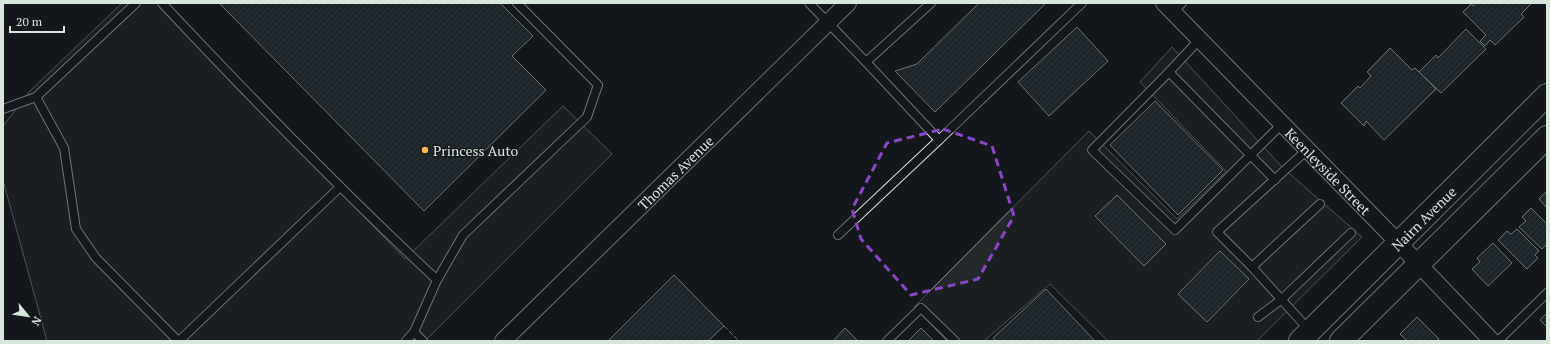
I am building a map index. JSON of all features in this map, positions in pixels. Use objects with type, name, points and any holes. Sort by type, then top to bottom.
[{"type":"main road","name":"Nairn Avenue","points":[[1305,336],[1547,95]]},
{"type":"main road","name":"Nairn Avenue","points":[[1341,341],[1547,137]]},
{"type":"street","name":"Thomas Avenue","points":[[502,341],[848,3]]},
{"type":"street","name":"Keenleyside Street","points":[[1173,6],[1200,40],[1399,243],[1492,341]]},
{"type":"lane","points":[[3,109],[36,97],[136,3]]},
{"type":"lane","points":[[162,3],[255,101],[340,187],[437,280]]},
{"type":"lane","points":[[406,341],[414,332],[437,280],[463,235],[587,117],[598,85],[517,3]]},
{"type":"lane","points":[[809,3],[939,140]]},
{"type":"lane","points":[[866,62],[931,3]]},
{"type":"lane","points":[[838,235],[1082,3]]},
{"type":"lane","points":[[1200,40],[1092,150],[1175,230],[1282,124]]},
{"type":"lane","points":[[1169,72],[1275,180]]},
{"type":"lane","points":[[36,97],[64,148],[76,229],[96,258],[179,341],[340,187]]},
{"type":"lane","points":[[1305,336],[1282,299],[1217,232],[1307,150]]},
{"type":"lane","points":[[1252,267],[1320,204]]},
{"type":"lane","points":[[1258,317],[1282,299],[1351,233]]},
{"type":"lane","points":[[1498,341],[1547,293]]},
{"type":"lane","points":[[887,341],[921,308],[955,341]]},
{"type":"lane","points":[[414,332],[423,341]]},
{"type":"highlighted area","points":[[943,129],[992,146],[1014,216],[978,279],[911,295],[861,239],[852,209],[887,143]]},
{"type":"shaded area","points":[[122,3],[160,3],[405,259],[563,106],[612,154],[425,341],[47,341],[3,180],[3,126],[30,91]]},
{"type":"shaded area","points":[[1172,47],[1283,168],[1362,237],[1257,341],[1108,341],[1050,284],[984,341],[947,341],[914,307],[1089,131],[1177,219],[1226,171],[1140,82]]},
{"type":"building","name":"Princess Auto","points":[[219,3],[500,3],[533,36],[512,56],[546,90],[424,211]]},
{"type":"building","points":[[979,3],[1046,3],[935,112],[895,71],[917,64]]},
{"type":"building","points":[[1475,3],[1531,4],[1521,14],[1524,17],[1495,45],[1490,40],[1485,46],[1480,41],[1486,35],[1463,12],[1471,4],[1473,6]]},
{"type":"building","points":[[1077,27],[1108,61],[1049,116],[1018,82]]},
{"type":"building","points":[[1466,29],[1486,49],[1441,93],[1419,72],[1436,55],[1438,58]]},
{"type":"building","points":[[1390,48],[1412,70],[1415,68],[1436,89],[1384,140],[1366,121],[1364,126],[1341,103],[1358,86],[1360,88],[1371,76],[1367,72]]},
{"type":"building","points":[[1155,101],[1223,170],[1178,215],[1110,145]]},
{"type":"building","points":[[1547,191],[1547,208],[1539,199]]},
{"type":"building","points":[[1117,195],[1166,244],[1144,266],[1095,216]]},
{"type":"building","points":[[1531,208],[1547,224],[1547,246],[1546,245],[1542,249],[1519,227],[1526,221],[1522,217]]},
{"type":"building","points":[[1517,229],[1539,251],[1535,255],[1538,258],[1527,269],[1498,240],[1507,231],[1511,234]]},
{"type":"building","points":[[1493,243],[1512,263],[1488,286],[1472,269],[1480,262],[1477,258]]},
{"type":"building","points":[[1220,251],[1249,279],[1207,322],[1178,294]]},
{"type":"building","points":[[674,275],[724,326],[708,341],[608,341]]},
{"type":"building","points":[[1046,289],[1095,341],[996,341],[993,338]]},
{"type":"building","points":[[1547,313],[1547,327],[1540,320]]},
{"type":"building","points":[[1417,317],[1439,339],[1437,341],[1407,341],[1400,334]]},
{"type":"building","points":[[845,328],[858,341],[833,341]]},
{"type":"building","points":[[921,328],[934,341],[908,341]]},
{"type":"fence","points":[[724,326],[739,341]]},
{"type":"place","name":"Princess Auto","points":[[425,150]]}]
